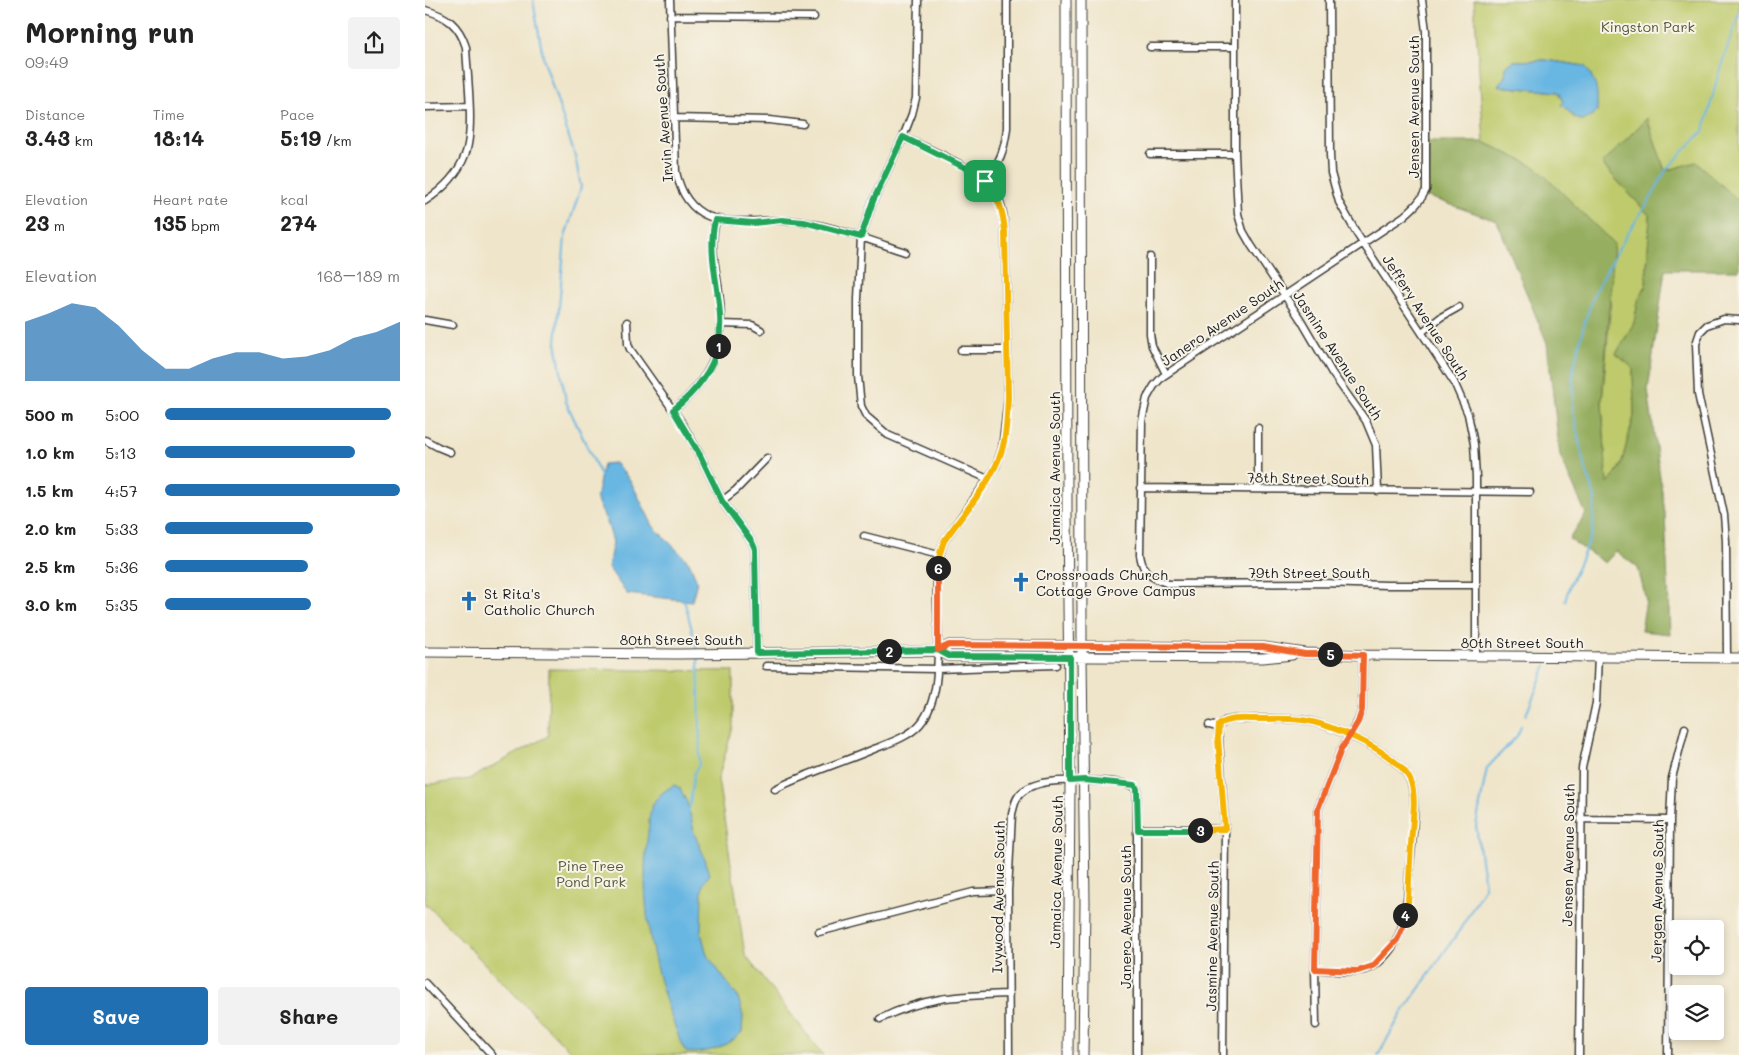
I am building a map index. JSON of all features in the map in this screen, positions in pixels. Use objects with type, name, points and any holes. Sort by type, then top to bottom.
[{"type":"main road","name":"Jamaica Avenue South","points":[[1066,0],[1067,514],[1070,645],[1068,1055]]},
{"type":"main road","name":"Jamaica Avenue South","points":[[1081,0],[1082,657],[1085,903],[1083,1055]]},
{"type":"main road","name":"80th Street South","points":[[425,652],[677,654],[938,650],[949,645],[1082,645],[1263,647],[1305,654]]},
{"type":"main road","name":"80th Street South","points":[[938,650],[949,656],[1263,658],[1305,654],[1739,658]]},
{"type":"street","name":"Irvin Avenue South","points":[[670,0],[673,118],[676,172],[679,187],[685,198],[695,208],[715,220]]},
{"type":"street","points":[[918,0],[917,89],[912,114],[873,201],[861,237],[858,299],[858,376],[861,406],[866,416],[888,435],[988,479]]},
{"type":"street","points":[[985,181],[998,164],[1004,146],[1007,0]]},
{"type":"street","name":"Jasmine Avenue South","points":[[1235,0],[1235,154],[1238,214],[1243,232],[1332,373],[1359,410],[1372,432],[1376,445],[1378,491]]},
{"type":"street","name":"Jeffery Avenue South","points":[[1329,0],[1330,155],[1331,173],[1339,202],[1363,243],[1454,382],[1468,414],[1474,444],[1477,492],[1476,656]]},
{"type":"street","name":"Jensen Avenue South","points":[[1363,243],[1414,208],[1426,190],[1426,31],[1422,0]]},
{"type":"street","points":[[425,10],[449,20],[458,28],[462,36],[466,47],[470,131],[466,154],[455,174],[425,201]]},
{"type":"street","points":[[670,16],[814,17]]},
{"type":"street","points":[[1150,47],[1235,47]]},
{"type":"street","points":[[425,107],[469,106]]},
{"type":"street","points":[[673,118],[769,120],[803,124]]},
{"type":"street","points":[[775,789],[793,780],[834,766],[894,741],[921,723],[934,695],[937,669],[939,555],[944,541],[996,466],[1004,439],[1008,397],[1004,215],[997,195],[985,181],[972,171],[903,137]]},
{"type":"street","points":[[1150,154],[1235,154]]},
{"type":"street","points":[[673,410],[695,390],[711,366],[719,343],[721,324],[719,293],[712,249],[715,220],[753,223],[782,220],[804,222],[861,237],[905,252]]},
{"type":"street","name":"Janero Avenue South","points":[[1145,571],[1142,567],[1140,555],[1143,411],[1147,398],[1154,386],[1166,374],[1363,243]]},
{"type":"street","points":[[1150,258],[1151,334],[1153,346],[1166,374]]},
{"type":"street","points":[[1422,332],[1441,317],[1459,307]]},
{"type":"street","points":[[425,320],[453,325]]},
{"type":"street","points":[[1727,657],[1724,514],[1698,394],[1696,344],[1702,328],[1716,321],[1739,320]]},
{"type":"street","points":[[627,322],[627,344],[630,350],[673,410],[700,455],[722,501],[755,549],[757,653]]},
{"type":"street","points":[[721,324],[752,325],[761,330]]},
{"type":"street","points":[[961,350],[1007,350]]},
{"type":"street","points":[[1258,428],[1258,489]]},
{"type":"street","points":[[425,440],[438,448],[450,452]]},
{"type":"street","points":[[722,501],[736,490],[767,458]]},
{"type":"street","name":"78th Street South","points":[[1140,488],[1530,492]]},
{"type":"street","points":[[864,536],[939,555]]},
{"type":"street","name":"79th Street South","points":[[1145,571],[1158,580],[1169,584],[1477,585]]},
{"type":"street","points":[[1316,1025],[1315,969],[1318,809],[1341,750],[1358,722],[1362,710],[1363,655]]},
{"type":"street","name":"Jensen Avenue South","points":[[1579,1055],[1582,768],[1596,703],[1598,656]]},
{"type":"street","points":[[767,666],[937,669],[1055,665]]},
{"type":"street","points":[[1209,725],[1218,727],[1225,721],[1235,720],[1301,720],[1323,724],[1390,757],[1407,774],[1411,784],[1413,802],[1408,903],[1403,927],[1397,940],[1373,966],[1358,971],[1315,969]]},
{"type":"street","name":"Jasmine Avenue South","points":[[1218,727],[1225,829],[1223,1055]]},
{"type":"street","name":"Jergen Avenue South","points":[[1668,1055],[1672,778],[1685,728]]},
{"type":"street","name":"Janero Avenue South","points":[[1070,781],[1084,780],[1135,785],[1137,789],[1137,1055]]},
{"type":"street","name":"Ivywood Avenue South","points":[[1009,1055],[1008,891],[1014,803],[1019,794],[1030,787],[1043,783],[1070,781]]},
{"type":"street","points":[[1581,819],[1670,820]]},
{"type":"street","points":[[1138,830],[1225,829]]},
{"type":"street","points":[[819,932],[973,892],[1008,891]]},
{"type":"street","points":[[425,983],[493,1055]]},
{"type":"street","points":[[880,1019],[913,1004],[928,1000],[1009,994]]},
{"type":"green space","name":"Kingston Park","points":[[1474,0],[1739,0],[1739,201],[1696,162],[1665,171],[1647,119],[1602,164],[1650,216],[1646,285],[1638,302],[1634,323],[1616,354],[1633,367],[1634,416],[1621,465],[1607,484],[1602,402],[1611,302],[1537,168],[1484,142]],"holes":[[[1546,60],[1585,66],[1574,118],[1566,108],[1558,92],[1499,86],[1514,61]]]},
{"type":"green space","points":[[1647,118],[1665,171],[1696,162],[1739,201],[1739,270],[1665,270],[1648,390],[1665,513],[1670,634],[1641,631],[1646,600],[1638,568],[1616,551],[1605,563],[1569,539],[1586,514],[1560,456],[1547,343],[1497,221],[1423,195],[1426,142],[1484,142],[1537,168],[1614,244],[1602,402],[1607,483],[1621,465],[1634,416],[1633,368],[1616,354],[1634,323],[1638,302],[1646,285],[1650,216],[1602,164]]},
{"type":"green space","name":"Pine Tree Pond Park","points":[[549,669],[733,671],[733,727],[718,779],[745,955],[823,1055],[574,1055],[425,905],[425,785],[470,779],[548,736]]},
{"type":"water","points":[[1546,60],[1585,66],[1592,77],[1597,92],[1597,111],[1592,116],[1583,121],[1576,118],[1561,105],[1563,102],[1558,92],[1498,86],[1505,76],[1506,66],[1514,61]]},
{"type":"water","points":[[615,463],[630,480],[653,526],[689,562],[697,581],[692,601],[627,594],[608,567],[613,542],[607,522],[596,499],[603,464]]},
{"type":"water","points":[[674,785],[680,788],[687,803],[694,833],[710,874],[703,884],[702,892],[701,932],[707,955],[738,997],[743,1016],[742,1032],[737,1037],[724,1045],[708,1051],[693,1053],[686,1052],[682,1046],[666,1001],[653,954],[646,905],[646,856],[650,812],[657,798]]},
{"type":"waterway","points":[[533,0],[543,57],[575,156],[581,187],[565,237],[556,342],[566,402],[602,478]]},
{"type":"waterway","points":[[1565,601],[1569,587],[1592,534],[1595,498],[1583,460],[1573,411],[1573,370],[1585,321],[1596,289],[1629,231],[1653,195],[1665,171],[1704,130],[1719,72],[1739,13]]},
{"type":"waterway","points":[[684,599],[697,650]]},
{"type":"waterway","points":[[689,811],[694,773],[699,765],[698,657]]},
{"type":"waterway","points":[[1526,715],[1546,665]]},
{"type":"waterway","points":[[1378,1055],[1402,1013],[1459,931],[1485,887],[1476,826],[1487,768],[1518,735],[1521,726]]},
{"type":"place","name":"Crossroads Church Cottage Grove Campus","points":[[1021,582]]},
{"type":"place","name":"St Rita's Catholic Church","points":[[469,601]]},
{"type":"route","points":[[985,181],[972,171],[903,137],[873,201],[861,237],[804,222],[782,220],[753,223],[715,220],[712,249],[719,293],[721,324],[719,343],[711,366],[695,390],[673,410],[700,455],[722,501],[735,517],[755,549],[757,559],[757,653],[938,650],[949,656],[1070,657],[1070,781],[1084,780],[1135,785],[1137,789],[1138,830],[1225,829],[1218,738],[1218,727],[1225,721],[1301,720],[1323,724],[1350,736],[1390,757],[1401,766],[1411,784],[1413,802],[1408,903],[1403,927],[1397,940],[1384,956],[1369,968],[1358,971],[1315,969],[1316,858],[1319,802],[1341,750],[1350,736],[1358,722],[1362,710],[1363,655],[1305,654],[1263,647],[949,645],[938,650],[938,569],[940,553],[944,541],[996,466],[1002,449],[1007,420],[1007,310],[1004,215],[997,195],[985,181]]}]
